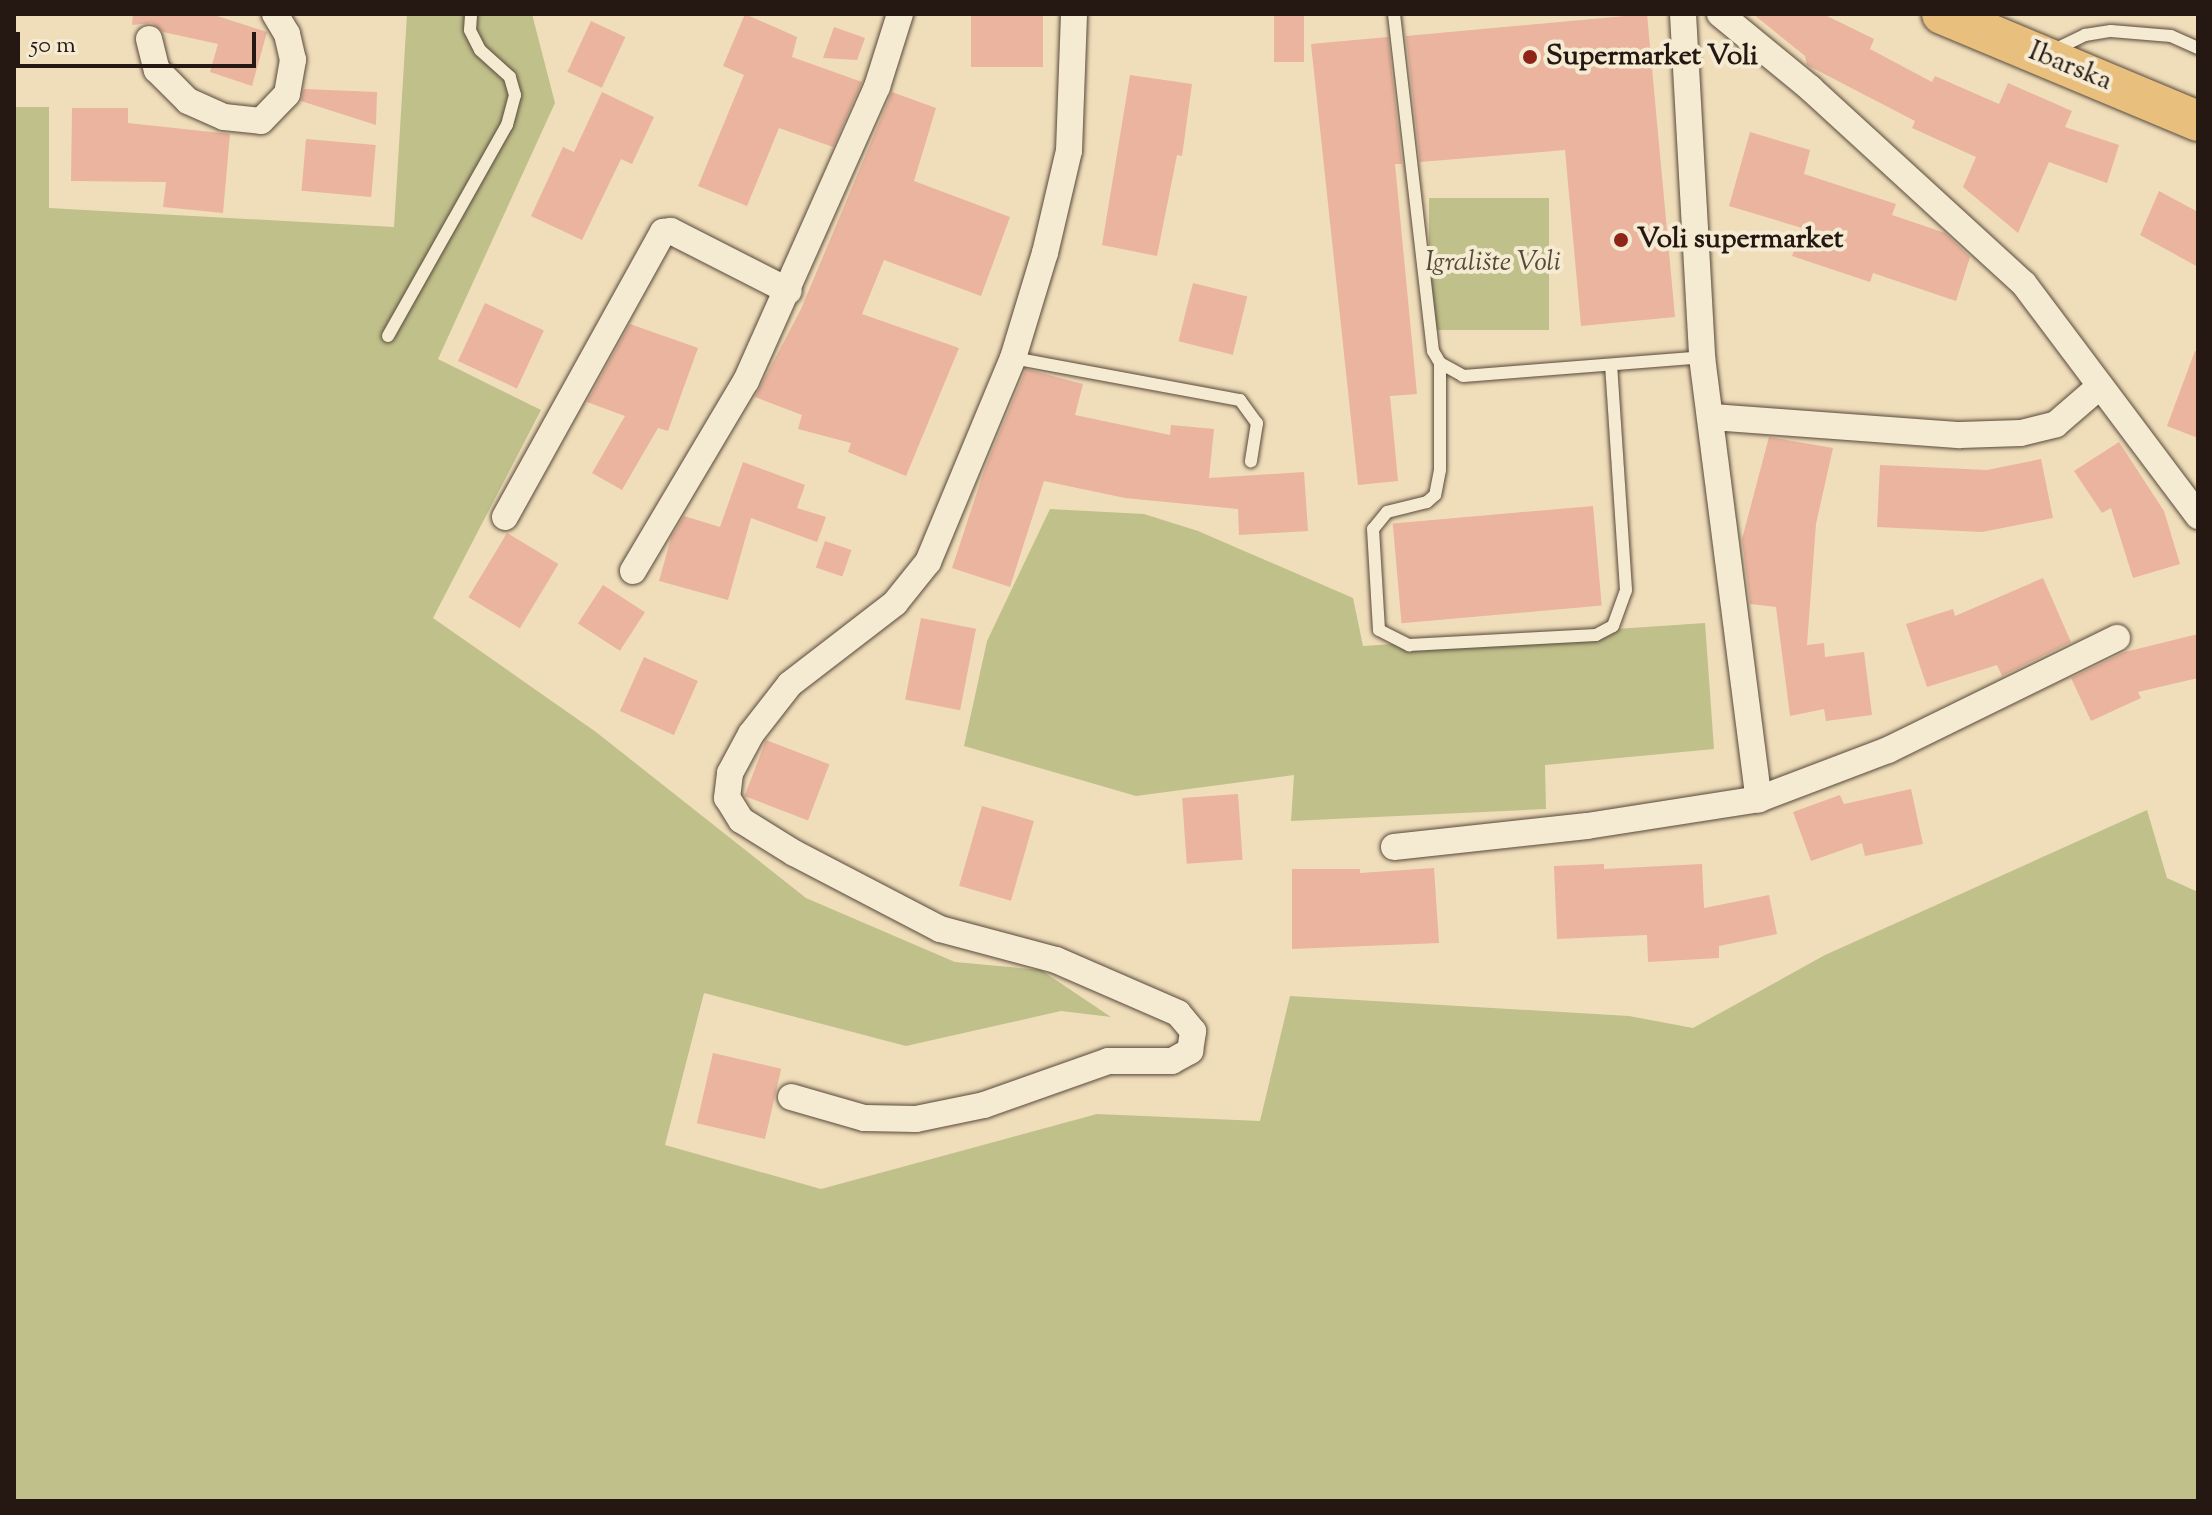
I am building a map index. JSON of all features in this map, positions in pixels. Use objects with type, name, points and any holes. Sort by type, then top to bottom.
[{"type":"main road","name":"Ibarska","points":[[1942,14],[2198,121]]},
{"type":"street","points":[[149,39],[157,70],[188,101],[224,117],[261,121],[287,94],[293,60],[287,34],[275,14]]},
{"type":"street","points":[[633,571],[746,381],[789,291],[877,87],[900,14]]},
{"type":"street","points":[[791,1097],[864,1118],[916,1119],[984,1105],[1108,1061],[1172,1061],[1190,1051],[1193,1031],[1178,1013],[1056,960],[940,929],[794,853],[741,820],[727,798],[730,773],[751,734],[790,684],[895,603],[928,562],[1013,358],[1069,151],[1074,14]]},
{"type":"street","points":[[1683,14],[1702,357],[1759,799]]},
{"type":"street","points":[[1720,14],[1810,88],[2024,284],[2198,516]]},
{"type":"street","points":[[505,517],[663,232],[671,231],[789,291]]},
{"type":"street","points":[[1712,417],[1960,435],[2021,433],[2056,424],[2100,386]]},
{"type":"street","points":[[1394,847],[1587,826],[1759,799],[1888,750],[2117,638]]},
{"type":"lane","points":[[388,336],[507,125],[515,95],[510,77],[480,50],[470,30],[471,14]]},
{"type":"lane","points":[[1394,14],[1433,351],[1440,363],[1440,470],[1435,495],[1427,502],[1387,512],[1373,529],[1379,630],[1409,645],[1596,635],[1613,626],[1626,590],[1611,365]]},
{"type":"lane","points":[[2043,56],[2085,35],[2111,31],[2171,36],[2198,48]]},
{"type":"lane","points":[[1440,363],[1463,376],[1702,357]]},
{"type":"lane","points":[[1013,358],[1240,400],[1257,423],[1251,462]]},
{"type":"green space","points":[[407,14],[532,14],[555,103],[438,359],[541,410],[433,618],[596,732],[806,898],[955,962],[1041,970],[1111,1017],[1061,1011],[906,1046],[704,993],[665,1145],[821,1189],[1097,1114],[1260,1121],[1290,996],[1629,1016],[1693,1028],[1825,955],[2147,810],[2167,878],[2198,892],[2198,1501],[14,1501],[14,107],[49,107],[49,208],[394,227]]},
{"type":"green space","name":"Igralište Voli","points":[[1429,198],[1549,198],[1549,330],[1429,330]]},
{"type":"green space","points":[[1050,509],[1144,514],[1198,531],[1353,598],[1363,646],[1705,623],[1714,749],[1545,765],[1546,809],[1291,821],[1294,775],[1136,796],[964,746],[987,641]]},
{"type":"building","points":[[133,14],[211,14],[267,32],[252,86],[210,72],[218,44],[163,32],[152,23],[132,25]]},
{"type":"building","points":[[745,14],[797,37],[792,57],[862,82],[833,147],[779,128],[747,206],[698,186],[744,75],[723,66]]},
{"type":"building","points":[[971,14],[1043,14],[1043,67],[971,67]]},
{"type":"building","points":[[1274,14],[1304,14],[1304,62],[1274,62]]},
{"type":"building","name":"Voli supermarket","points":[[1647,14],[1675,317],[1581,326],[1565,150],[1420,162],[1406,36]]},
{"type":"building","points":[[1753,14],[1823,14],[1874,39],[1870,49],[1932,82],[1935,76],[1999,104],[2008,83],[2072,111],[2065,127],[2119,145],[2107,183],[2049,162],[2018,233],[1963,187],[1976,157],[1912,128],[1915,121],[1807,65],[1805,56]]},
{"type":"building","points":[[591,21],[625,37],[602,88],[567,72]]},
{"type":"building","points":[[834,27],[865,38],[857,60],[823,58]]},
{"type":"building","points":[[1388,37],[1402,164],[1395,164],[1417,394],[1390,396],[1398,481],[1358,485],[1311,44]]},
{"type":"building","points":[[1130,75],[1192,84],[1182,156],[1177,155],[1157,256],[1102,245]]},
{"type":"building","points":[[304,89],[377,92],[376,125],[301,101]]},
{"type":"building","points":[[602,92],[654,117],[632,164],[621,159],[582,240],[531,216],[563,147],[574,152]]},
{"type":"building","points":[[892,92],[936,108],[914,181],[1010,217],[981,296],[884,260],[862,314],[959,348],[906,476],[848,452],[851,443],[798,429],[802,415],[755,397],[801,309]]},
{"type":"building","points":[[72,108],[128,108],[128,123],[230,134],[223,213],[163,207],[166,182],[71,181]]},
{"type":"building","points":[[1750,132],[1810,150],[1804,174],[1896,204],[1892,215],[1945,233],[1970,257],[1956,301],[1873,273],[1870,282],[1792,256],[1802,228],[1729,206]]},
{"type":"building","points":[[306,139],[376,145],[371,197],[301,191]]},
{"type":"building","points":[[2159,191],[2198,212],[2198,267],[2140,235]]},
{"type":"building","points":[[1193,283],[1247,297],[1233,355],[1178,341]]},
{"type":"building","points":[[485,303],[544,330],[517,388],[458,361]]},
{"type":"building","points":[[630,324],[698,348],[668,431],[658,428],[622,490],[592,473],[625,416],[587,402]]},
{"type":"building","points":[[2195,351],[2198,351],[2198,438],[2167,426]]},
{"type":"building","points":[[1026,369],[1083,384],[1075,415],[1170,435],[1171,425],[1214,429],[1209,478],[1304,472],[1308,531],[1239,535],[1238,509],[1125,498],[1044,481],[1010,587],[952,568],[985,468]]},
{"type":"building","points":[[1769,437],[1833,448],[1816,524],[1807,645],[1824,643],[1825,657],[1864,652],[1872,715],[1826,721],[1824,709],[1790,716],[1776,607],[1750,604],[1742,539]]},
{"type":"building","points":[[2119,442],[2164,511],[2180,564],[2133,578],[2111,508],[2102,513],[2074,471]]},
{"type":"building","points":[[2041,459],[2053,518],[1982,532],[1877,527],[1880,465],[1987,470]]},
{"type":"building","points":[[743,462],[805,485],[797,508],[826,517],[817,542],[751,518],[728,600],[659,581],[671,538],[684,516],[720,527]]},
{"type":"building","points":[[1593,506],[1602,606],[1401,623],[1393,524]]},
{"type":"building","points":[[507,533],[558,564],[520,628],[468,597]]},
{"type":"building","points":[[825,541],[851,550],[842,577],[816,567]]},
{"type":"building","points":[[2043,578],[2071,642],[2002,676],[1997,665],[1927,687],[1906,624],[1953,609],[1955,616]]},
{"type":"building","points":[[603,585],[645,612],[620,651],[578,624]]},
{"type":"building","points":[[921,618],[976,629],[960,710],[905,699]]},
{"type":"building","points":[[2198,634],[2198,678],[2138,692],[2141,698],[2091,721],[2071,678],[2125,652]]},
{"type":"building","points":[[644,657],[698,681],[674,735],[620,711]]},
{"type":"building","points":[[766,740],[829,764],[808,820],[744,796]]},
{"type":"building","points":[[1911,789],[1923,844],[1865,856],[1862,843],[1811,861],[1793,812],[1840,795],[1844,804]]},
{"type":"building","points":[[1238,794],[1243,860],[1187,864],[1182,798]]},
{"type":"building","points":[[982,806],[1034,821],[1011,901],[959,886]]},
{"type":"building","points":[[1604,864],[1604,869],[1702,864],[1704,908],[1769,895],[1777,934],[1719,946],[1719,958],[1648,962],[1647,935],[1557,939],[1554,866]]},
{"type":"building","points":[[1434,868],[1439,943],[1292,949],[1292,869],[1360,869],[1360,873]]},
{"type":"building","points":[[713,1053],[781,1069],[765,1139],[697,1123]]},
{"type":"place","name":"Supermarket Voli","points":[[1530,57]]},
{"type":"place","name":"Voli supermarket","points":[[1621,240]]}]
